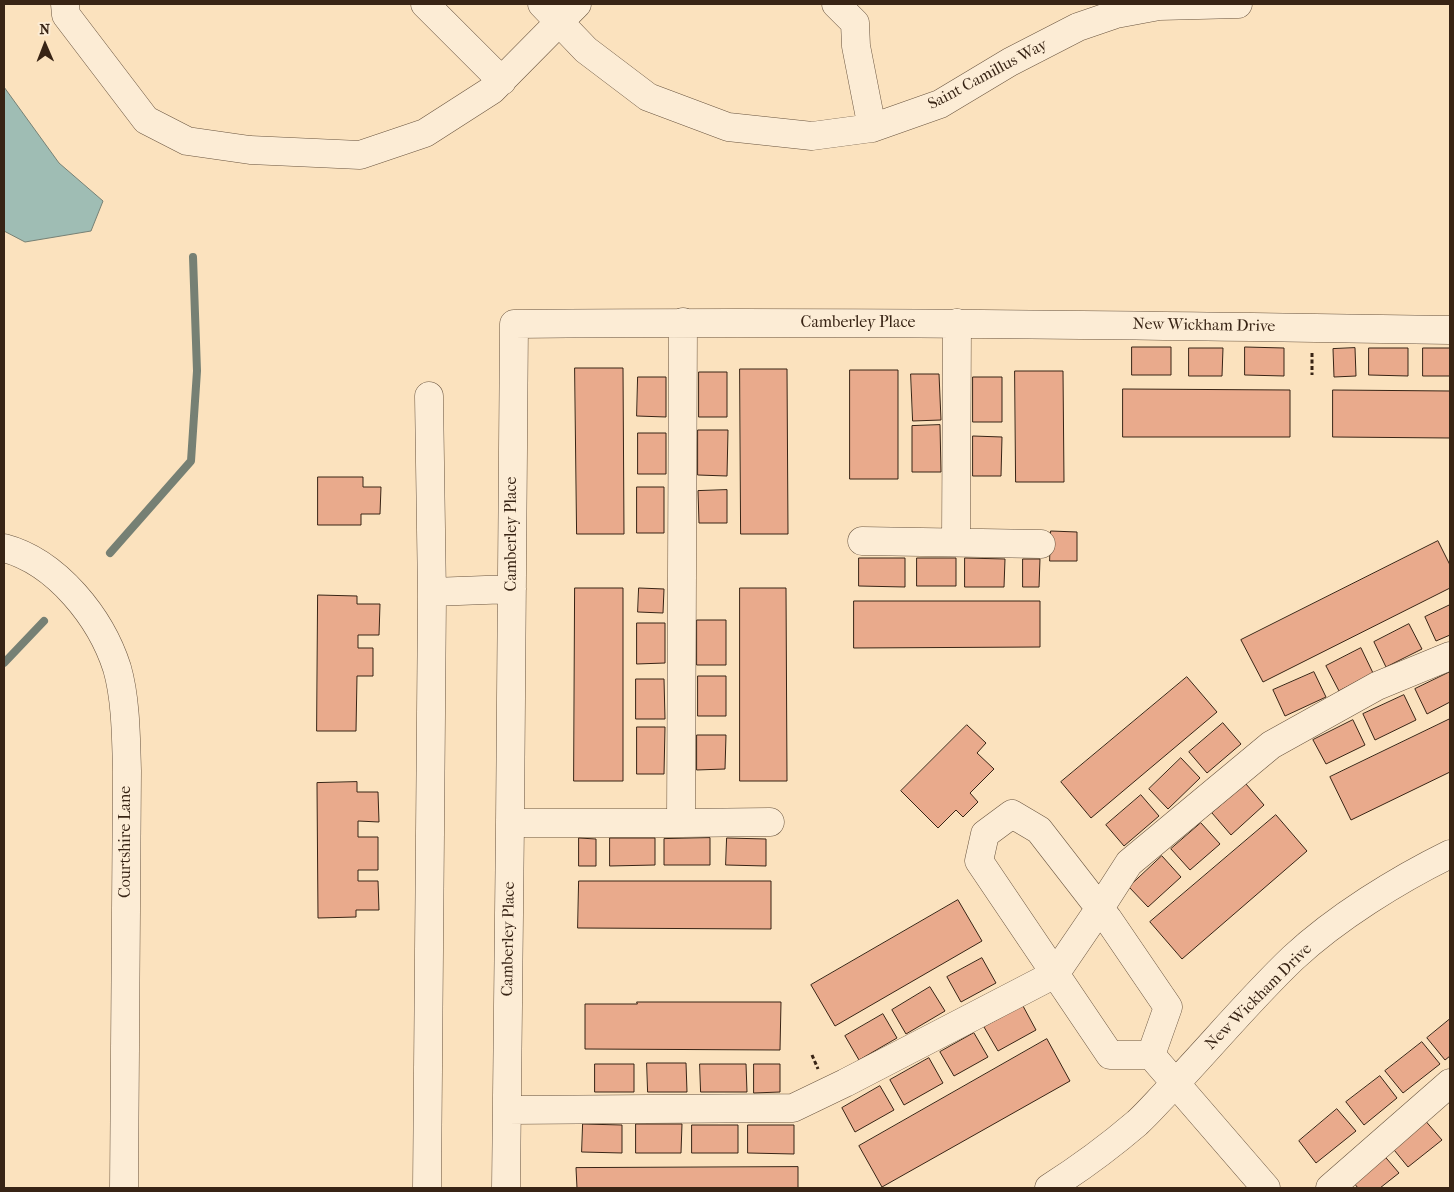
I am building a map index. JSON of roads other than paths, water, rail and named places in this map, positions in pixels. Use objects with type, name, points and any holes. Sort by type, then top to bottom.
[{"type":"street","points":[[65,4],[66,15],[146,120],[187,142],[250,150],[360,155],[425,133],[492,90],[560,10]]},
{"type":"street","points":[[425,4],[502,80]]},
{"type":"street","points":[[836,4],[855,23],[856,46],[872,128]]},
{"type":"street","name":"Saint Camillus Way","points":[[560,10],[586,50],[648,97],[728,127],[812,136],[872,128],[940,104],[1010,62],[1078,27],[1116,14],[1158,6],[1238,4]]},
{"type":"street","points":[[681,823],[684,322]]},
{"type":"street","name":"Camberley Place","points":[[506,1188],[514,324],[684,322],[957,323]]},
{"type":"street","points":[[956,542],[957,323]]},
{"type":"street","name":"New Wickham Drive","points":[[957,323],[1450,330]]},
{"type":"street","points":[[427,1188],[432,592],[429,396]]},
{"type":"street","points":[[862,541],[1041,544]]},
{"type":"street","name":"Courtshire Lane","points":[[4,548],[17,552],[53,574],[84,605],[107,642],[117,669],[125,723],[127,770],[124,1188]]},
{"type":"street","points":[[432,592],[512,589]]},
{"type":"street","points":[[507,1110],[793,1108],[845,1083],[1055,974],[1128,863],[1276,742],[1376,686],[1450,656]]},
{"type":"street","points":[[1012,814],[1039,830],[1100,908],[1168,1007],[1151,1055],[1110,1055],[979,861],[985,834],[1012,814]]},
{"type":"street","points":[[510,824],[770,822]]},
{"type":"street","name":"New Wickham Drive","points":[[1049,1188],[1080,1168],[1137,1122],[1294,957],[1338,921],[1395,884],[1450,854]]},
{"type":"street","points":[[1151,1055],[1266,1188]]},
{"type":"street","points":[[1330,1188],[1450,1083]]},
{"type":"water","points":[[4,87],[59,163],[103,201],[91,231],[25,242],[4,231]]},
{"type":"waterway","points":[[110,553],[191,461],[197,371],[193,257]]},
{"type":"waterway","points":[[4,663],[44,621]]}]
